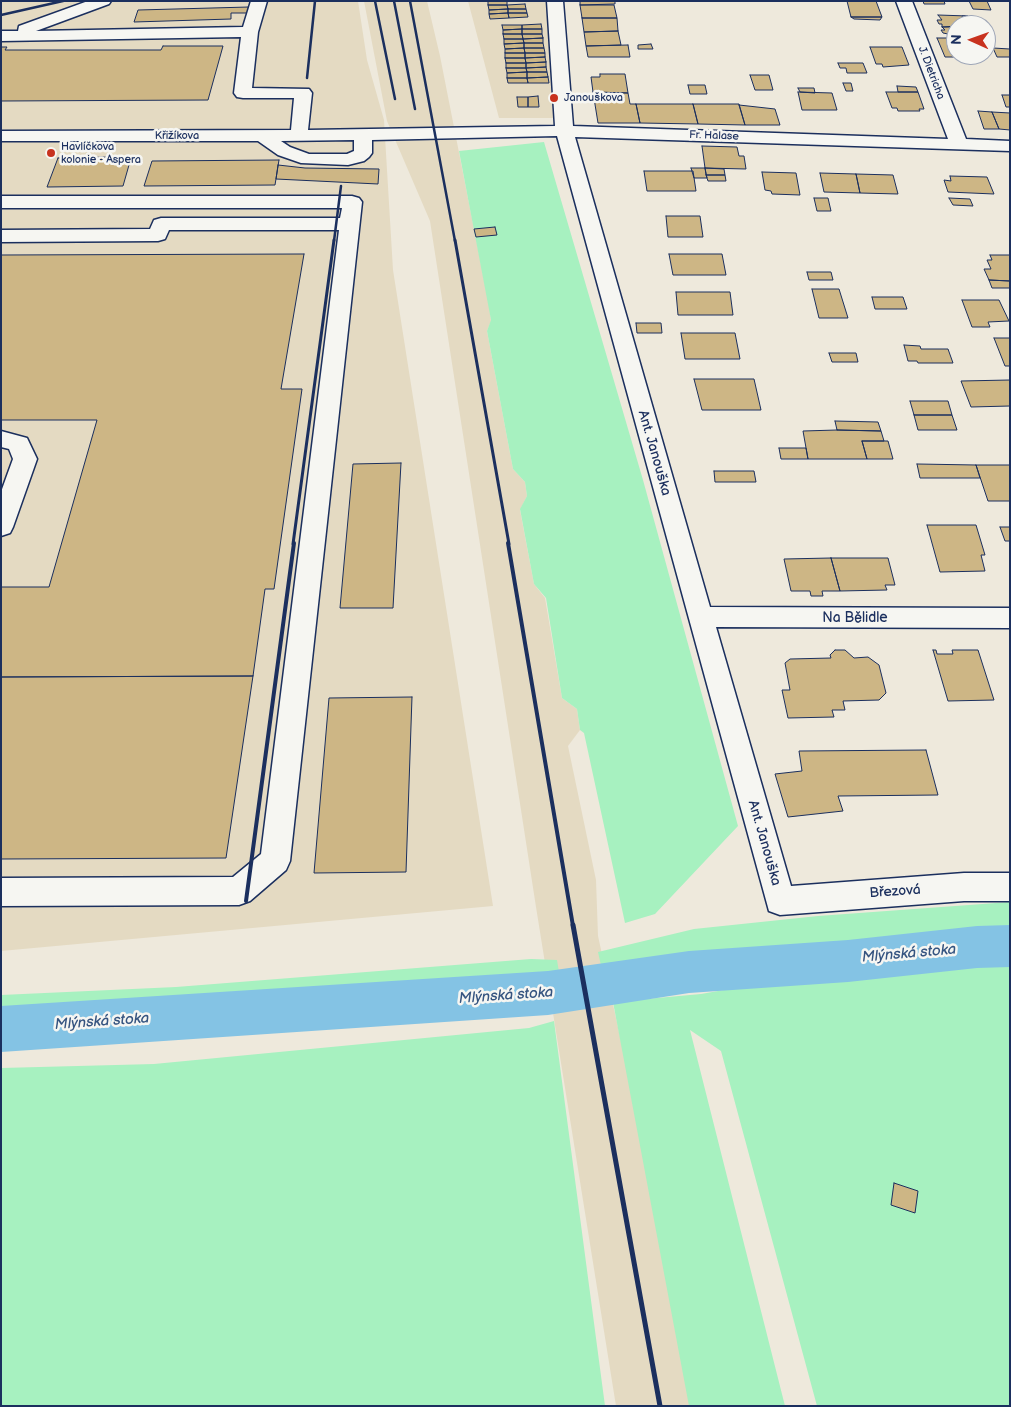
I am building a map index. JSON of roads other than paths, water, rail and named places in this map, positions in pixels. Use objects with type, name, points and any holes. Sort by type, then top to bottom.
[{"type":"street","points":[[4,36],[103,1]]},
{"type":"street","points":[[259,1],[250,32],[243,93],[303,93],[299,136]]},
{"type":"street","name":"Ant. Janouška","points":[[555,1],[564,131],[780,901]]},
{"type":"street","name":"J. Dietricha","points":[[904,1],[959,144]]},
{"type":"street","points":[[4,36],[250,32]]},
{"type":"street","name":"Fr. Halase","points":[[419,134],[564,131],[1009,146]]},
{"type":"street","name":"Křižíkova","points":[[1,136],[419,134]]},
{"type":"street","points":[[262,136],[284,151],[308,159],[348,160],[358,157],[363,153],[363,135]]},
{"type":"street","points":[[1,202],[352,202],[275,861],[239,892],[1,892]]},
{"type":"street","points":[[1,236],[158,235],[168,202]]},
{"type":"street","points":[[162,224],[349,224]]},
{"type":"street","points":[[1,439],[19,444],[25,459],[1,528]]},
{"type":"street","name":"Na Bělidle","points":[[700,617],[1010,618]]},
{"type":"street","name":"Březová","points":[[780,901],[964,887],[1010,888]]},
{"type":"waterway","name":"Mlýnská stoka","points":[[1,1029],[548,993],[689,972],[848,961],[977,947],[1010,946]]},
{"type":"railway","points":[[1,15],[63,1]]},
{"type":"railway","points":[[307,78],[315,1]]},
{"type":"railway","points":[[375,1],[395,99]]},
{"type":"railway","points":[[394,1],[415,109]]},
{"type":"railway","points":[[410,1],[455,241]]},
{"type":"railway","points":[[334,241],[341,186]]},
{"type":"railway","points":[[293,544],[334,240]]},
{"type":"railway","points":[[455,240],[509,544]]},
{"type":"railway","points":[[246,901],[294,543]]},
{"type":"railway","points":[[508,543],[573,926]]},
{"type":"railway","points":[[573,925],[660,1406]]},
{"type":"place","name":"Janouškova","points":[[554,98]]},
{"type":"place","name":"Havlíčkova kolonie - Aspera","points":[[51,153]]}]
